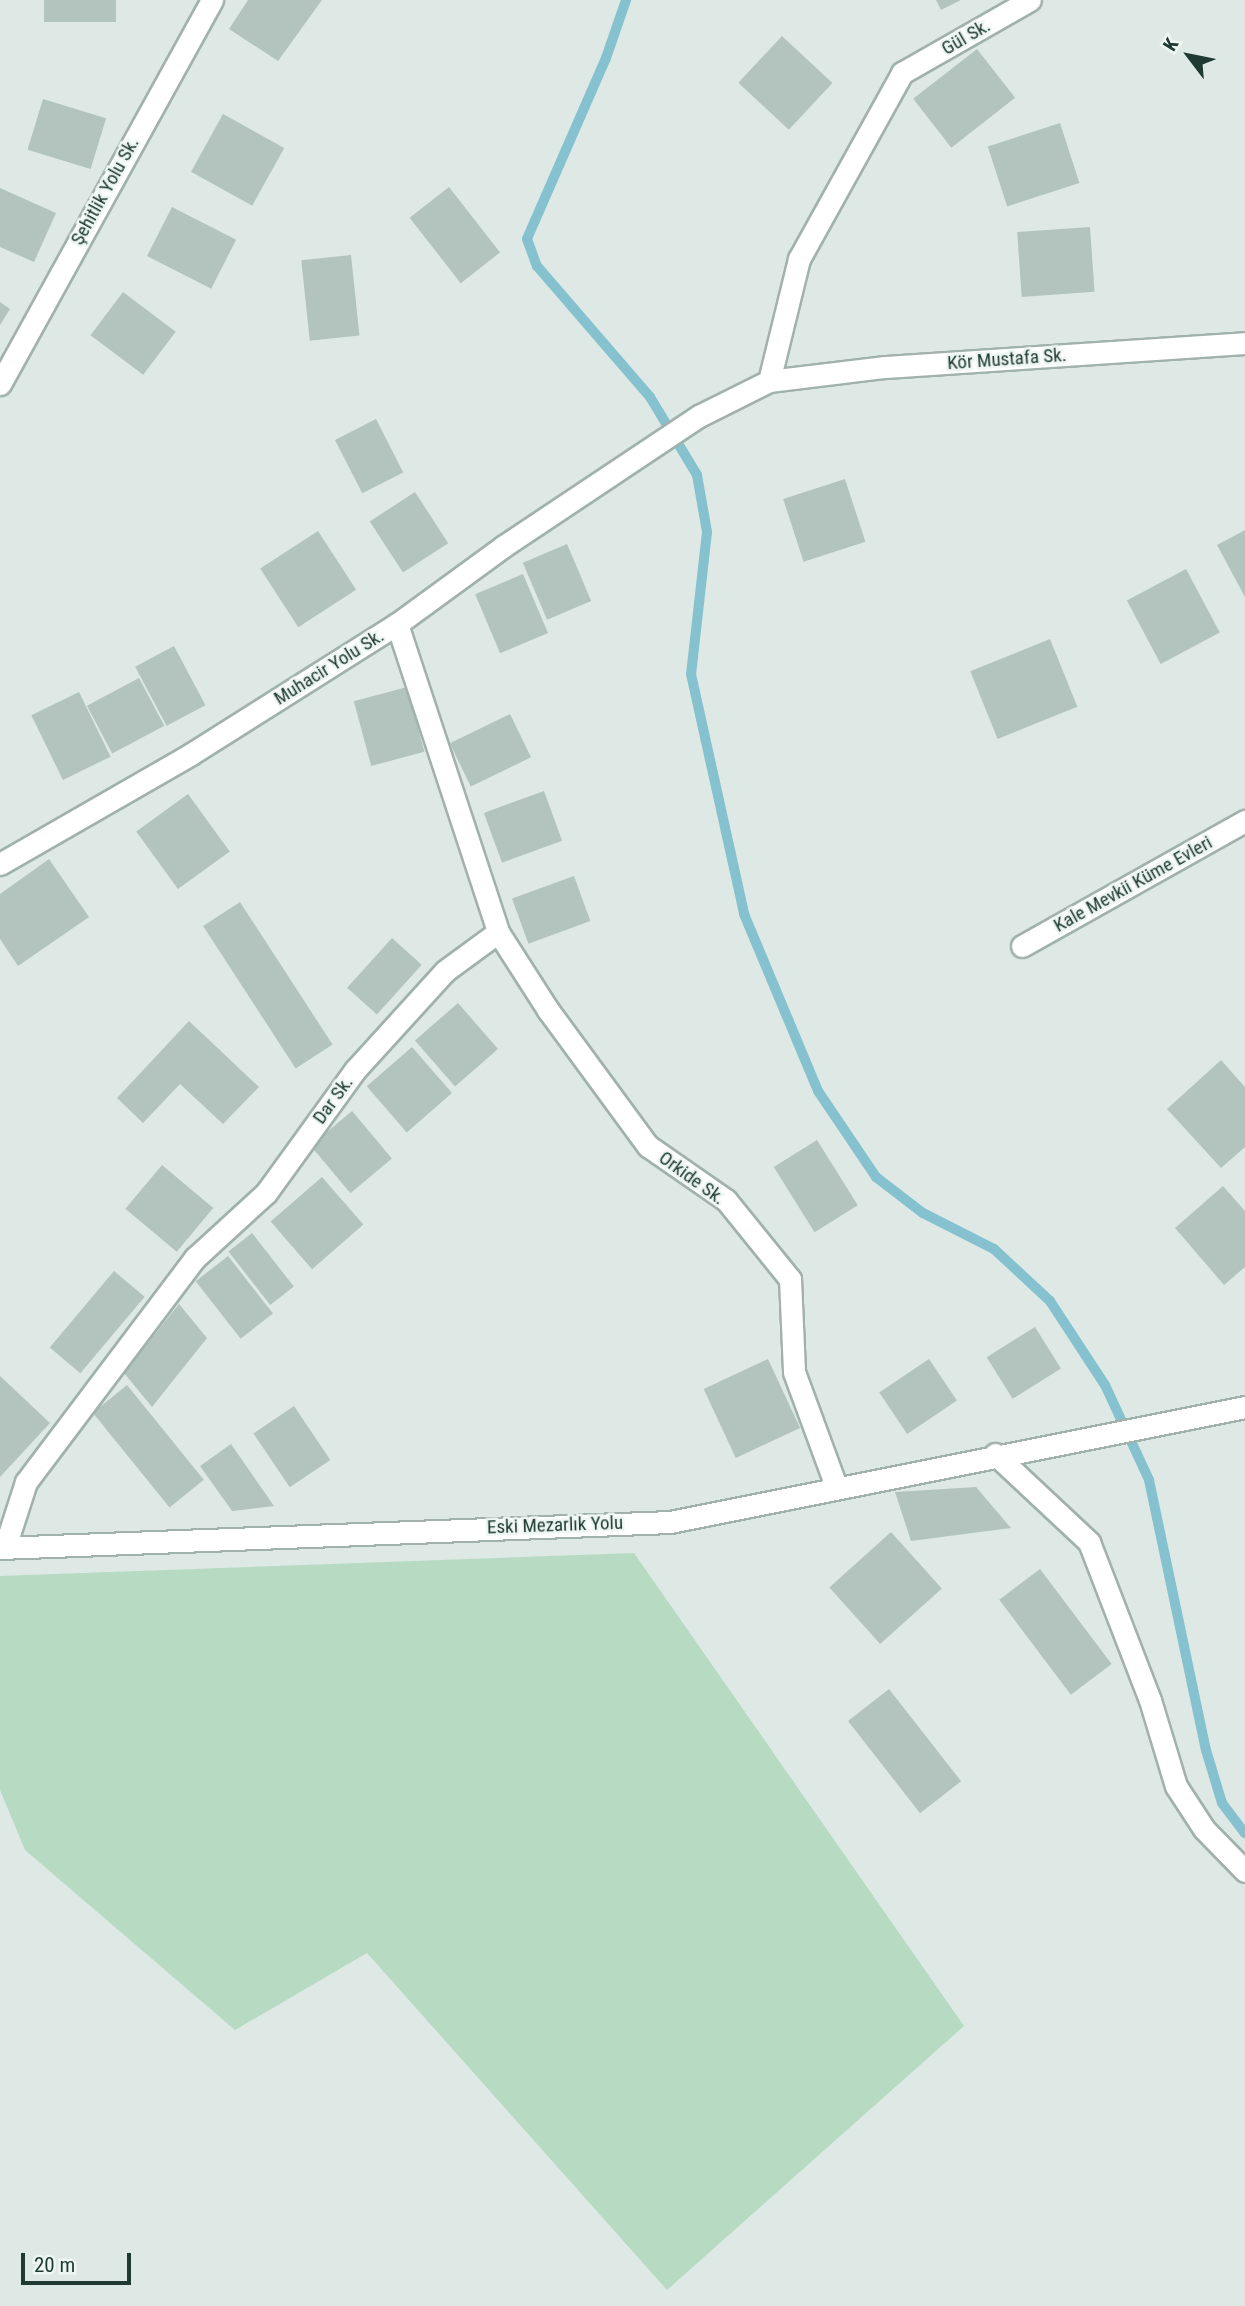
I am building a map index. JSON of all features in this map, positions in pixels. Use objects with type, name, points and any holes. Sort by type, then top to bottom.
[{"type":"street","name":"Şehitlik Yolu Sk.","points":[[0,384],[212,0]]},
{"type":"street","name":"Gül Sk.","points":[[769,381],[799,259],[902,73],[1030,0]]},
{"type":"street","name":"Kör Mustafa Sk.","points":[[699,416],[769,381],[885,367],[1245,343]]},
{"type":"street","name":"Muhacir Yolu Sk.","points":[[0,864],[191,754],[397,624],[699,416]]},
{"type":"street","points":[[397,624],[498,932]]},
{"type":"street","name":"Kale Mevkii Küme Evleri","points":[[1022,946],[1245,821]]},
{"type":"street","name":"Orkide Sk.","points":[[498,932],[561,1030],[648,1146],[726,1200],[790,1279],[794,1372],[836,1486]]},
{"type":"street","name":"Dar Sk.","points":[[2,1548],[26,1482],[195,1258],[266,1193],[355,1070],[436,981],[498,932]]},
{"type":"street","name":"Eski Mezarlık Yolu","points":[[2,1548],[670,1522],[1154,1422],[1245,1407]]},
{"type":"street","points":[[995,1454],[1089,1542],[1150,1700],[1177,1786],[1204,1829],[1245,1871]]},
{"type":"green space","points":[[634,1553],[964,2026],[667,2290],[367,1953],[235,2030],[25,1850],[0,1790],[0,1576]]},
{"type":"building","points":[[44,0],[116,0],[116,22],[44,22]]},
{"type":"building","points":[[248,0],[322,0],[278,61],[229,29]]},
{"type":"building","points":[[936,0],[961,0],[941,10]]},
{"type":"building","points":[[782,36],[832,83],[789,130],[738,83]]},
{"type":"building","points":[[977,49],[1015,98],[951,148],[913,99]]},
{"type":"building","points":[[43,99],[106,118],[91,169],[28,150]]},
{"type":"building","points":[[223,114],[284,148],[252,206],[191,172]]},
{"type":"building","points":[[1060,123],[1079,183],[1007,206],[988,146]]},
{"type":"building","points":[[449,187],[500,252],[461,283],[410,218]]},
{"type":"building","points":[[0,188],[56,213],[34,262],[0,247]]},
{"type":"building","points":[[172,207],[236,240],[211,289],[147,256]]},
{"type":"building","points":[[1090,227],[1095,292],[1022,297],[1017,232]]},
{"type":"building","points":[[351,255],[359,336],[310,341],[301,260]]},
{"type":"building","points":[[123,292],[176,332],[143,375],[91,335]]},
{"type":"building","points":[[0,302],[10,309],[0,325]]},
{"type":"building","points":[[376,419],[403,472],[362,493],[335,440]]},
{"type":"building","points":[[845,479],[865,542],[804,562],[783,499]]},
{"type":"building","points":[[415,492],[448,543],[403,573],[370,521]]},
{"type":"building","points":[[1245,530],[1245,597],[1217,545]]},
{"type":"building","points":[[318,531],[356,590],[298,627],[260,569]]},
{"type":"building","points":[[567,544],[591,601],[547,620],[523,563]]},
{"type":"building","points":[[1186,569],[1220,633],[1161,664],[1127,600]]},
{"type":"building","points":[[523,574],[548,633],[500,653],[475,594]]},
{"type":"building","points":[[1050,639],[1077,707],[998,739],[970,671]]},
{"type":"building","points":[[174,646],[205,705],[167,726],[135,667]]},
{"type":"building","points":[[139,678],[164,726],[112,753],[87,706]]},
{"type":"building","points":[[407,687],[424,752],[371,766],[354,701]]},
{"type":"building","points":[[79,692],[111,757],[63,780],[31,715]]},
{"type":"building","points":[[510,714],[531,757],[471,787],[450,743]]},
{"type":"building","points":[[544,791],[562,841],[502,863],[484,813]]},
{"type":"building","points":[[188,794],[230,851],[178,889],[136,832]]},
{"type":"building","points":[[49,859],[89,917],[18,966],[0,939],[0,894]]},
{"type":"building","points":[[574,876],[590,921],[528,944],[512,899]]},
{"type":"building","points":[[240,902],[333,1045],[296,1069],[203,926]]},
{"type":"building","points":[[392,938],[422,965],[377,1015],[347,988]]},
{"type":"building","points":[[458,1003],[498,1049],[455,1086],[415,1040]]},
{"type":"building","points":[[189,1021],[259,1087],[223,1124],[180,1084],[143,1123],[117,1098]]},
{"type":"building","points":[[412,1047],[452,1093],[407,1132],[367,1086]]},
{"type":"building","points":[[1221,1060],[1245,1087],[1245,1147],[1221,1168],[1167,1109]]},
{"type":"building","points":[[352,1111],[392,1158],[350,1193],[311,1146]]},
{"type":"building","points":[[817,1140],[858,1205],[815,1232],[774,1167]]},
{"type":"building","points":[[162,1165],[213,1208],[177,1252],[125,1209]]},
{"type":"building","points":[[322,1177],[363,1225],[312,1269],[271,1222]]},
{"type":"building","points":[[1223,1186],[1245,1211],[1245,1267],[1224,1285],[1175,1228]]},
{"type":"building","points":[[252,1233],[294,1287],[270,1305],[228,1251]]},
{"type":"building","points":[[228,1256],[273,1314],[241,1339],[196,1281]]},
{"type":"building","points":[[114,1271],[145,1297],[80,1373],[50,1348]]},
{"type":"building","points":[[179,1304],[207,1338],[152,1407],[124,1373]]},
{"type":"building","points":[[1035,1327],[1061,1369],[1013,1399],[987,1357]]},
{"type":"building","points":[[768,1359],[800,1428],[736,1458],[704,1389]]},
{"type":"building","points":[[929,1359],[957,1400],[907,1434],[879,1393]]},
{"type":"building","points":[[0,1376],[50,1423],[0,1477]]},
{"type":"building","points":[[127,1385],[204,1480],[170,1508],[93,1413]]},
{"type":"building","points":[[294,1406],[330,1460],[290,1487],[253,1433]]},
{"type":"building","points":[[231,1444],[274,1506],[232,1511],[200,1466]]},
{"type":"building","points":[[976,1487],[1011,1528],[911,1541],[895,1492]]},
{"type":"building","points":[[891,1532],[942,1588],[880,1644],[829,1588]]},
{"type":"building","points":[[1040,1569],[1112,1664],[1071,1695],[999,1600]]},
{"type":"building","points":[[889,1689],[961,1781],[920,1813],[848,1721]]},
{"type":"waterway","points":[[626,0],[606,58],[527,239],[537,266],[650,397],[697,475],[707,532],[691,674],[744,914],[818,1091],[876,1177],[923,1213],[994,1249],[1050,1301],[1105,1385],[1149,1480],[1206,1750],[1222,1803],[1245,1833]]}]
